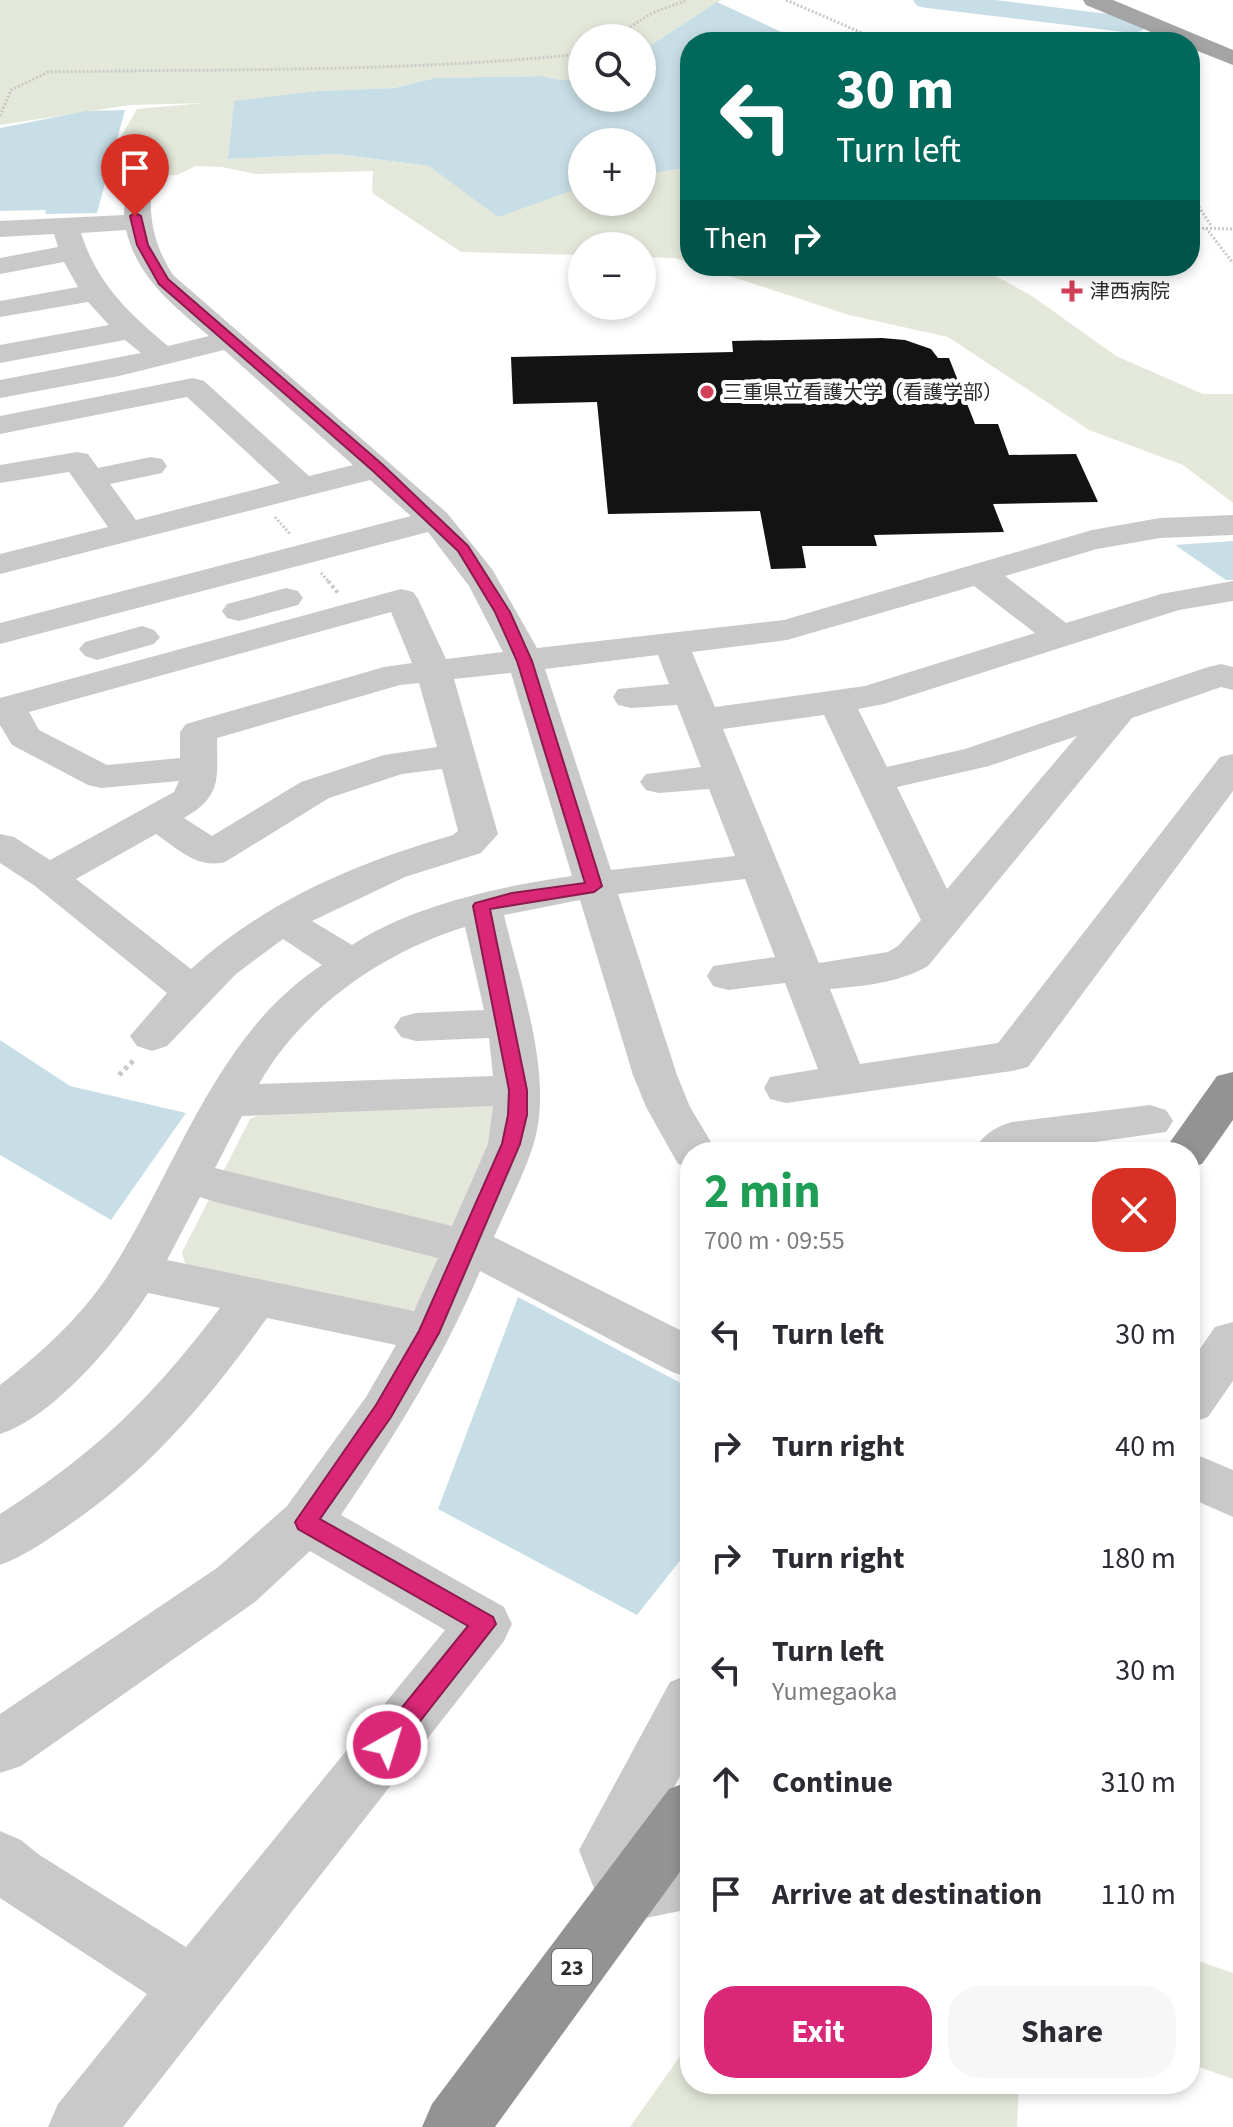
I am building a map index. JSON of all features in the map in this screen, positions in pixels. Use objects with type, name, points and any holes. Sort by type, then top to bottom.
[{"type":"highway","points":[[1193,1142],[1233,1087]]},
{"type":"highway","name":"23","points":[[455,2127],[680,1822]]},
{"type":"main road","points":[[1094,0],[1171,32]]},
{"type":"main road","points":[[1116,0],[1194,32]]},
{"type":"main road","points":[[1200,34],[1233,48]]},
{"type":"main road","points":[[1200,44],[1233,58]]},
{"type":"street","points":[[140,177],[136,222],[149,259],[163,281],[435,520],[463,549],[502,612],[525,661],[655,1075],[668,1107],[688,1142]]},
{"type":"street","points":[[0,214],[60,230],[92,293],[163,357]]},
{"type":"street","points":[[0,229],[60,230],[136,222]]},
{"type":"street","points":[[0,266],[60,230]]},
{"type":"street","points":[[0,309],[92,293]]},
{"type":"street","points":[[0,354],[131,330]]},
{"type":"street","points":[[0,389],[163,357],[228,340]]},
{"type":"street","points":[[0,425],[193,387],[303,487]]},
{"type":"street","points":[[0,474],[77,461],[128,532]]},
{"type":"street","points":[[90,479],[150,465]]},
{"type":"street","points":[[0,564],[67,570],[128,532],[206,534],[258,499],[378,468]]},
{"type":"street","points":[[0,634],[435,520]]},
{"type":"street","points":[[49,877],[188,800],[198,787],[199,732],[397,675],[787,630],[1092,540],[1132,531],[1233,525]]},
{"type":"street","points":[[979,573],[1062,637]]},
{"type":"street","points":[[631,698],[695,706],[837,703],[900,688],[1173,601],[1233,591]]},
{"type":"street","points":[[152,1036],[233,953],[281,920],[328,893],[375,872],[467,844],[478,834],[435,671],[420,633],[401,599],[354,612],[267,611],[123,650],[4,708],[25,737],[101,777],[199,768]]},
{"type":"street","points":[[671,644],[845,1081]]},
{"type":"street","points":[[875,781],[976,758],[1221,675],[1233,679]]},
{"type":"street","points":[[837,703],[943,923]]},
{"type":"street","points":[[728,975],[904,963],[943,923],[1119,710]]},
{"type":"street","points":[[158,818],[211,853],[315,790],[397,763],[457,756]]},
{"type":"street","points":[[786,1088],[1012,1056],[1233,765]]},
{"type":"street","points":[[659,783],[722,776]]},
{"type":"street","points":[[0,846],[49,877],[192,992]]},
{"type":"street","points":[[0,1414],[64,1362],[92,1332],[136,1272],[229,1101],[269,1037],[312,991],[350,963],[419,927],[512,898],[760,865]]},
{"type":"street","points":[[0,1747],[236,1585],[306,1522],[384,1411],[429,1333],[511,1144],[518,1115],[518,1090],[481,906]]},
{"type":"street","points":[[281,920],[350,963]]},
{"type":"street","points":[[416,1027],[506,1023]]},
{"type":"street","points":[[229,1101],[518,1090]]},
{"type":"street","points":[[1007,1142],[1033,1133],[1150,1121]]},
{"type":"street","points":[[215,1185],[482,1251],[680,1353]]},
{"type":"street","points":[[136,1272],[429,1333]]},
{"type":"street","points":[[0,1542],[103,1472],[131,1447],[203,1368],[254,1298]]},
{"type":"street","points":[[1200,1389],[1233,1341]]},
{"type":"street","points":[[1200,1478],[1233,1495]]},
{"type":"street","points":[[81,2127],[484,1624],[306,1522]]},
{"type":"street","points":[[680,1719],[609,1850],[626,1893],[680,1882]]},
{"type":"street","points":[[0,1860],[16,1874],[192,1987]]},
{"type":"path","points":[[635,24],[652,13],[687,0]]},
{"type":"path","points":[[786,0],[860,32]]},
{"type":"path","points":[[0,116],[11,90],[48,72],[413,65],[568,55]]},
{"type":"path","points":[[1200,208],[1213,228]]},
{"type":"path","points":[[1200,228],[1233,229]]},
{"type":"path","points":[[1206,228],[1233,263]]},
{"type":"path","points":[[258,499],[354,612]]},
{"type":"shaded area","points":[[0,0],[721,0],[656,42],[656,24],[568,24],[568,80],[542,76],[435,78],[394,88],[318,91],[234,102],[228,159],[336,154],[429,166],[459,187],[568,187],[568,216],[656,216],[656,173],[680,169],[680,260],[656,257],[656,232],[568,232],[568,255],[461,252],[372,193],[373,171],[256,174],[222,167],[196,166],[177,175],[112,177],[122,135],[137,109],[204,103],[130,105],[0,125]]},
{"type":"shaded area","points":[[730,276],[996,276],[1032,296],[1116,356],[1203,394],[1233,394],[1233,503],[1183,465],[1089,430],[948,337],[849,315]]},
{"type":"shaded area","points":[[487,1103],[505,1113],[428,1304],[400,1315],[187,1270],[182,1252],[250,1119],[269,1111]]},
{"type":"shaded area","points":[[1200,1961],[1233,1973],[1233,2079],[1200,2067]]},
{"type":"shaded area","points":[[680,2056],[680,2094],[1019,2094],[1017,2127],[630,2127]]},
{"type":"water","points":[[717,2],[782,32],[680,32],[680,169],[656,173],[656,128],[568,128],[568,192],[498,217],[429,166],[336,154],[228,159],[234,101],[318,91],[394,88],[435,78],[542,76],[568,80],[568,112],[656,112],[656,42]]},
{"type":"water","points":[[125,110],[97,213],[0,211],[0,128],[86,111]]},
{"type":"water","points":[[1233,541],[1233,580],[1226,580],[1175,545]]},
{"type":"water","points":[[0,1040],[70,1086],[186,1113],[111,1220],[0,1155]]},
{"type":"water","points":[[518,1297],[680,1383],[680,1561],[637,1615],[438,1509]]},
{"type":"building","points":[[905,340],[931,349],[938,358],[949,358],[975,424],[998,424],[1009,455],[1076,454],[1098,502],[993,504],[1004,532],[874,535],[877,546],[802,546],[806,568],[771,569],[760,511],[608,514],[597,402],[513,404],[511,357],[733,352],[732,341]]},
{"type":"waterway","points":[[927,0],[1132,25]]},
{"type":"place","name":"津西病院","points":[[1072,291]]},
{"type":"place","name":"三重県立看護大学（看護学部）","points":[[707,392]]},
{"type":"route","points":[[135,216],[142,245],[163,281],[378,468],[463,549],[502,612],[525,661],[594,886],[512,898],[481,906],[518,1090],[518,1115],[511,1144],[429,1333],[384,1411],[306,1522],[484,1624],[387,1745]]}]
